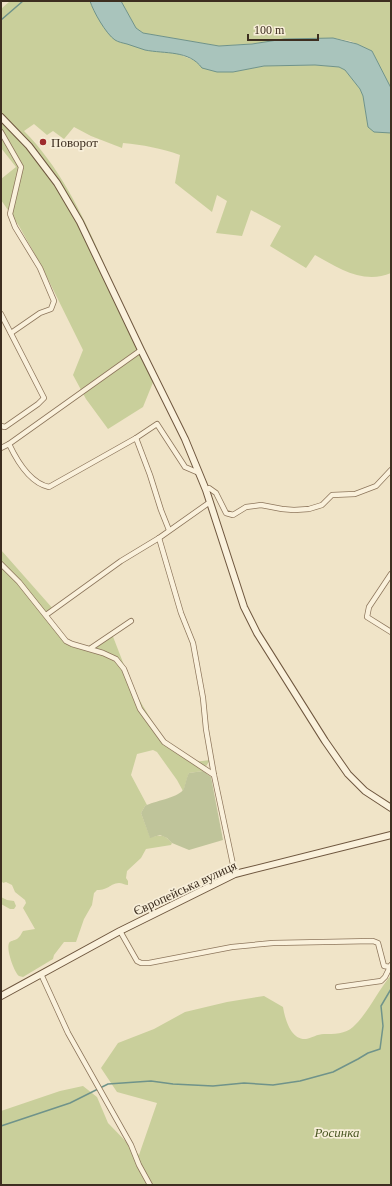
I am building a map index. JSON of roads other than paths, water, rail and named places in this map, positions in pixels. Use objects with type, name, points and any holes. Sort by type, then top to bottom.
[{"type":"main road","points":[[1,117],[29,146],[57,183],[80,222],[185,439],[206,490],[244,607],[258,633],[325,741],[348,774],[365,791],[391,808]]},
{"type":"main road","name":"Європейська вулиця","points":[[1,996],[120,931],[235,874],[391,835]]},
{"type":"street","points":[[1,132],[21,167],[10,214],[15,227],[40,268],[54,301],[51,309],[40,313],[11,333]]},
{"type":"street","points":[[1,314],[44,398],[38,404],[5,427],[1,426]]},
{"type":"street","points":[[1,448],[9,444],[141,350]]},
{"type":"street","points":[[9,444],[13,454],[28,475],[41,486],[49,488],[136,438],[157,424],[185,467],[199,473]]},
{"type":"street","points":[[136,438],[169,530]]},
{"type":"street","points":[[206,490],[209,488],[216,493],[226,513],[233,515],[246,507],[261,505],[294,510],[309,509],[322,505],[332,495],[355,494],[376,486],[391,470]]},
{"type":"street","points":[[46,615],[121,561],[159,538],[210,502]]},
{"type":"street","points":[[159,538],[182,613],[193,643],[203,698],[206,729],[214,775],[235,874]]},
{"type":"street","points":[[1,564],[19,582],[66,641],[72,644],[91,648],[116,659],[124,669],[140,709],[164,742],[214,775]]},
{"type":"street","points":[[391,574],[369,607],[367,618],[391,632]]},
{"type":"street","points":[[91,648],[132,621]]},
{"type":"street","points":[[120,931],[137,961],[149,964],[232,947],[273,943],[373,941],[378,943],[384,966],[390,966],[386,977],[381,981],[338,987]]},
{"type":"street","points":[[41,974],[68,1032],[131,1145],[139,1165],[150,1185]]},
{"type":"water","points":[[90,1],[121,1],[136,28],[143,33],[219,46],[252,44],[284,39],[333,38],[357,44],[372,51],[391,88],[391,133],[374,132],[368,127],[363,96],[360,89],[345,70],[339,67],[315,65],[264,66],[233,72],[217,72],[202,68],[197,62],[184,55],[145,50],[116,41],[104,28]]},
{"type":"waterway","points":[[1,20],[23,1]]},
{"type":"waterway","points":[[1,1126],[70,1103],[108,1084],[151,1081],[173,1084],[213,1086],[244,1083],[273,1085],[300,1081],[333,1072],[368,1053],[380,1049],[383,1026],[381,1006],[391,989]]},
{"type":"place","name":"Поворот","points":[[43,142]]},
{"type":"park label","name":"Росинка","points":[[337,1132]]}]
